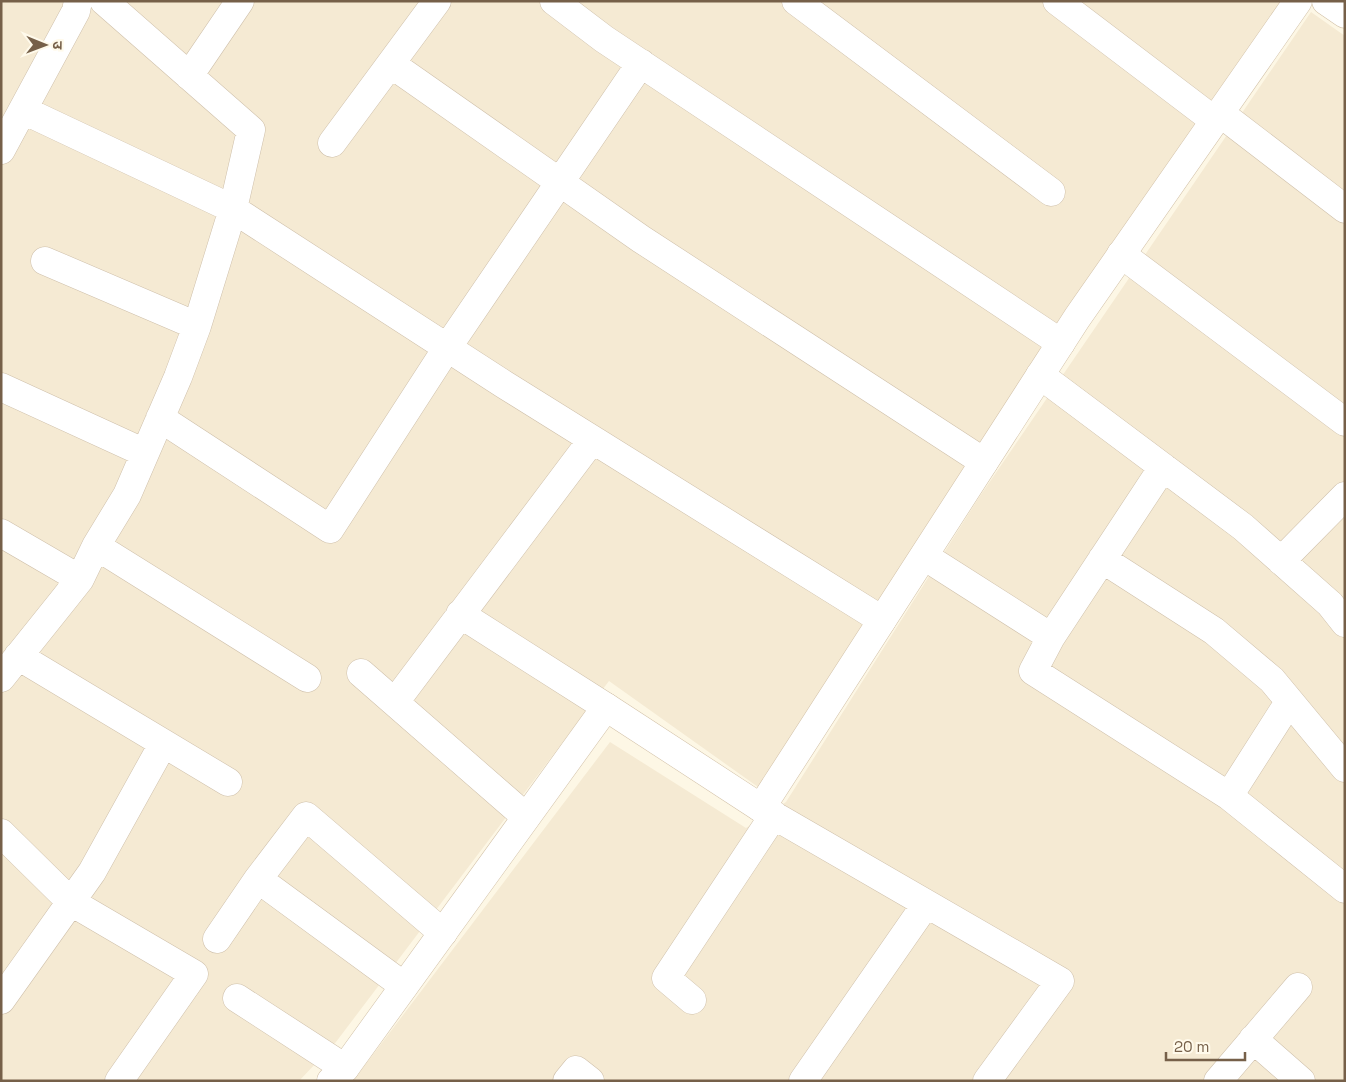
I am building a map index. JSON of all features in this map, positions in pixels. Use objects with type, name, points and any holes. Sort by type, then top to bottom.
[{"type":"street","points":[[1,150],[76,11],[78,1]]},
{"type":"street","points":[[1,678],[80,579],[96,546],[127,495],[178,377],[197,326],[233,210],[251,130],[104,1]]},
{"type":"street","points":[[189,76],[240,1]]},
{"type":"street","points":[[332,143],[437,1]]},
{"type":"street","points":[[554,1],[641,64],[1061,343]]},
{"type":"street","points":[[796,1],[1051,192]]},
{"type":"street","points":[[1057,1],[1345,209]]},
{"type":"street","points":[[692,1000],[666,978],[882,620],[1061,343],[1298,1]]},
{"type":"street","points":[[1326,1],[1345,14]]},
{"type":"street","points":[[391,64],[641,239],[984,462]]},
{"type":"street","points":[[160,418],[330,529],[447,348],[641,64]]},
{"type":"street","points":[[23,110],[233,210],[592,440],[882,620]]},
{"type":"street","points":[[1121,254],[1345,422]]},
{"type":"street","points":[[45,261],[197,326]]},
{"type":"street","points":[[1040,375],[1244,527],[1330,604],[1345,623]]},
{"type":"street","points":[[1,387],[145,453]]},
{"type":"street","points":[[394,702],[592,440]]},
{"type":"street","points":[[1163,467],[1051,637],[1034,671],[1229,796],[1345,889]]},
{"type":"street","points":[[1281,561],[1345,496]]},
{"type":"street","points":[[1,533],[80,579]]},
{"type":"street","points":[[96,546],[307,678]]},
{"type":"street","points":[[924,556],[1051,637]]},
{"type":"street","points":[[1102,559],[1214,631],[1272,680],[1345,768]]},
{"type":"street","points":[[460,614],[767,812],[1060,981],[987,1081]]},
{"type":"street","points":[[18,656],[228,782]]},
{"type":"street","points":[[361,673],[526,817]]},
{"type":"street","points":[[1229,796],[1290,702]]},
{"type":"street","points":[[237,998],[338,1074],[443,933],[606,707]]},
{"type":"street","points":[[1,1000],[92,872],[164,744]]},
{"type":"street","points":[[217,939],[258,879],[306,816],[443,933]]},
{"type":"street","points":[[1,833],[71,902],[194,974],[118,1081]]},
{"type":"street","points":[[258,879],[404,986]]},
{"type":"street","points":[[803,1081],[926,904]]},
{"type":"street","points":[[1218,1081],[1298,987]]},
{"type":"street","points":[[1253,1039],[1301,1081]]},
{"type":"street","points":[[567,1081],[576,1070],[590,1081]]},
{"type":"shaded area","points":[[1,1],[1282,1],[758,787],[609,681],[336,1042],[299,1081],[1,1081]]},
{"type":"shaded area","points":[[1311,12],[1345,36],[1345,1081],[353,1081],[610,742],[746,828],[786,802],[978,499]]}]
